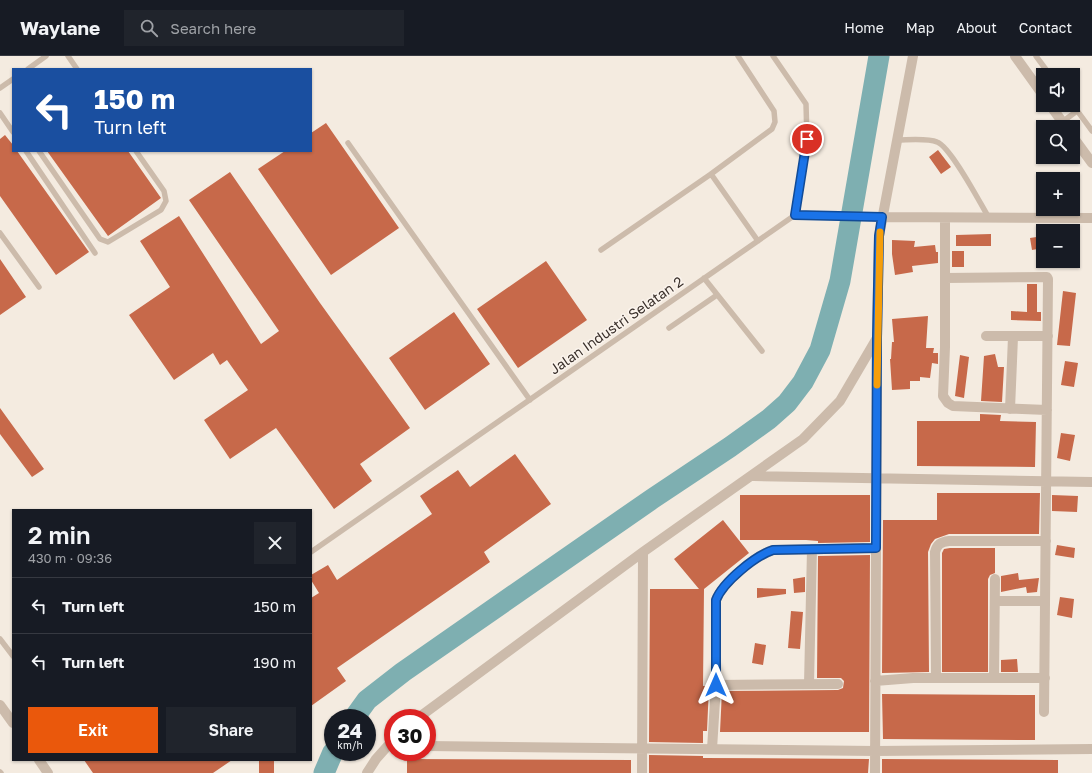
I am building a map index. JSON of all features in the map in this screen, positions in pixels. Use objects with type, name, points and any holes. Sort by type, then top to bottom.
[{"type":"street","points":[[875,773],[877,338],[879,236],[913,56]]},
{"type":"street","points":[[1015,56],[1036,85]]},
{"type":"street","points":[[1080,147],[1092,163]]},
{"type":"street","points":[[882,217],[1092,218]]},
{"type":"street","points":[[945,218],[943,396],[948,403],[953,406],[1047,410]]},
{"type":"street","points":[[945,278],[1047,277],[1049,280],[1044,712]]},
{"type":"street","points":[[986,336],[1048,336]]},
{"type":"street","points":[[1010,409],[1012,337]]},
{"type":"street","points":[[430,709],[643,552],[754,476],[803,440],[824,420],[840,401],[877,338]]},
{"type":"street","points":[[754,476],[1092,482]]},
{"type":"street","points":[[936,678],[936,547],[943,542],[949,541],[1046,541]]},
{"type":"street","points":[[712,749],[716,685],[716,600],[719,592],[751,562],[773,550],[876,548]]},
{"type":"street","points":[[810,684],[812,549]]},
{"type":"street","points":[[642,773],[643,552]]},
{"type":"street","points":[[994,678],[995,579]]},
{"type":"street","points":[[995,601],[1045,601]]},
{"type":"street","points":[[875,681],[936,678],[1045,678]]},
{"type":"street","points":[[716,685],[838,684]]},
{"type":"street","points":[[0,705],[12,722]]},
{"type":"street","points":[[436,746],[875,751],[1092,749]]},
{"type":"street","points":[[367,773],[384,752]]},
{"type":"street","points":[[40,761],[48,773]]},
{"type":"lane","points":[[29,68],[46,56]]},
{"type":"lane","points":[[68,56],[76,68]]},
{"type":"lane","points":[[601,250],[711,174],[772,129],[775,122],[774,112],[738,56]]},
{"type":"lane","points":[[773,56],[806,104],[807,139],[795,215],[882,217]]},
{"type":"lane","points":[[1036,56],[1045,68]]},
{"type":"lane","points":[[0,88],[12,80]]},
{"type":"lane","points":[[1068,120],[1076,112]]},
{"type":"lane","points":[[1078,112],[1092,131]]},
{"type":"lane","points":[[0,113],[12,131]]},
{"type":"lane","points":[[897,140],[938,142],[945,147],[957,164],[989,218]]},
{"type":"lane","points":[[348,142],[530,400]]},
{"type":"lane","points":[[27,152],[95,253]]},
{"type":"lane","points":[[40,152],[100,239],[108,242],[161,210],[166,201],[164,191],[137,152]]},
{"type":"lane","points":[[711,174],[758,241]]},
{"type":"lane","name":"Jalan Industri Selatan 2","points":[[312,551],[795,215]]},
{"type":"lane","points":[[0,233],[39,286]]},
{"type":"lane","points":[[704,278],[762,351]]},
{"type":"lane","points":[[669,328],[717,295]]},
{"type":"lane","points":[[0,639],[12,655]]},
{"type":"building","points":[[326,123],[399,228],[331,275],[258,169],[284,152],[312,152],[312,132]]},
{"type":"building","points":[[5,135],[12,144],[12,152],[18,152],[89,252],[56,275],[0,196],[0,139]]},
{"type":"building","points":[[938,150],[951,167],[941,174],[929,157]]},
{"type":"building","points":[[48,152],[129,152],[161,198],[108,236]]},
{"type":"building","points":[[230,172],[320,303],[410,428],[360,464],[372,481],[334,509],[276,428],[230,459],[204,420],[248,390],[227,360],[220,365],[213,353],[174,380],[129,315],[170,287],[140,241],[179,216],[261,344],[279,331],[189,200]]},
{"type":"building","points":[[991,234],[991,246],[956,246],[956,235]]},
{"type":"building","points":[[1036,237],[1036,249],[1032,250],[1030,238]]},
{"type":"building","points":[[892,240],[915,241],[914,247],[935,245],[936,252],[938,252],[938,263],[912,266],[913,272],[895,275]]},
{"type":"building","points":[[952,251],[964,251],[964,267],[952,267]]},
{"type":"building","points":[[0,259],[26,297],[0,315]]},
{"type":"building","points":[[546,261],[587,320],[518,368],[477,309]]},
{"type":"building","points":[[1027,284],[1037,284],[1037,312],[1041,312],[1041,321],[1011,320],[1011,311],[1027,312]]},
{"type":"building","points":[[1063,291],[1076,293],[1070,346],[1057,345]]},
{"type":"building","points":[[454,312],[490,364],[425,410],[389,358]]},
{"type":"building","points":[[928,316],[926,348],[934,348],[933,353],[938,353],[938,364],[932,363],[930,378],[920,377],[920,381],[910,381],[910,389],[892,390],[890,359],[892,342],[894,342],[892,319]]},
{"type":"building","points":[[995,354],[998,367],[1004,367],[1002,402],[981,401],[984,356]]},
{"type":"building","points":[[960,355],[969,357],[964,398],[955,396]]},
{"type":"building","points":[[1065,361],[1078,363],[1074,387],[1061,385]]},
{"type":"building","points":[[0,408],[44,469],[32,477],[0,434]]},
{"type":"building","points":[[980,414],[1001,415],[1000,421],[1036,422],[1035,467],[917,466],[917,421],[980,421]]},
{"type":"building","points":[[1061,433],[1075,435],[1070,461],[1057,458]]},
{"type":"building","points":[[515,454],[551,504],[484,552],[490,562],[337,668],[346,681],[312,705],[312,597],[319,593],[312,582],[312,574],[328,565],[337,580],[432,514],[420,496],[458,470],[470,487]]},
{"type":"building","points":[[937,493],[1040,493],[1039,534],[949,534],[935,539],[928,552],[929,672],[882,673],[883,520],[937,520]]},
{"type":"building","points":[[740,495],[870,495],[870,542],[818,543],[818,541],[806,540],[740,540]]},
{"type":"building","points":[[1052,495],[1078,496],[1077,512],[1052,511]]},
{"type":"building","points":[[723,520],[749,553],[704,589],[703,686],[709,686],[707,731],[703,731],[703,743],[649,742],[650,589],[699,589],[674,559]]},
{"type":"building","points":[[1057,545],[1075,548],[1074,558],[1055,555]]},
{"type":"building","points":[[995,548],[995,573],[990,575],[988,579],[988,672],[942,672],[942,553],[944,549]]},
{"type":"building","points":[[870,555],[869,732],[720,732],[722,691],[838,690],[843,688],[844,681],[841,678],[817,678],[818,556]]},
{"type":"building","points":[[1018,573],[1019,580],[1039,578],[1037,592],[1027,593],[1026,587],[1001,592],[1001,576]]},
{"type":"building","points":[[805,577],[805,592],[794,593],[793,579]]},
{"type":"building","points":[[757,588],[786,589],[786,594],[757,598]]},
{"type":"building","points":[[1060,597],[1074,599],[1072,618],[1057,615]]},
{"type":"building","points":[[791,611],[803,612],[800,649],[788,648]]},
{"type":"building","points":[[755,643],[766,645],[763,665],[752,663]]},
{"type":"building","points":[[1017,659],[1018,672],[1001,672],[1001,660]]},
{"type":"building","points":[[882,694],[1035,695],[1035,740],[883,739]]},
{"type":"building","points":[[649,755],[703,756],[703,758],[869,759],[868,773],[649,773]]},
{"type":"building","points":[[436,759],[631,760],[631,773],[407,773],[407,761],[436,761]]},
{"type":"building","points":[[882,759],[1058,760],[1058,773],[882,773]]},
{"type":"building","points":[[85,761],[231,761],[213,773],[93,773]]},
{"type":"building","points":[[259,761],[274,761],[274,773],[259,773]]},
{"type":"waterway","points":[[360,709],[367,700],[403,672],[652,499],[730,447],[769,419],[787,403],[803,382],[820,350],[840,281],[879,56]]},
{"type":"waterway","points":[[324,773],[329,761]]},
{"type":"slow traffic","points":[[877,385],[880,232]]},
{"type":"route","points":[[716,685],[716,600],[719,592],[751,562],[773,550],[876,548],[877,338],[879,236],[882,217],[795,215],[807,139]]}]
